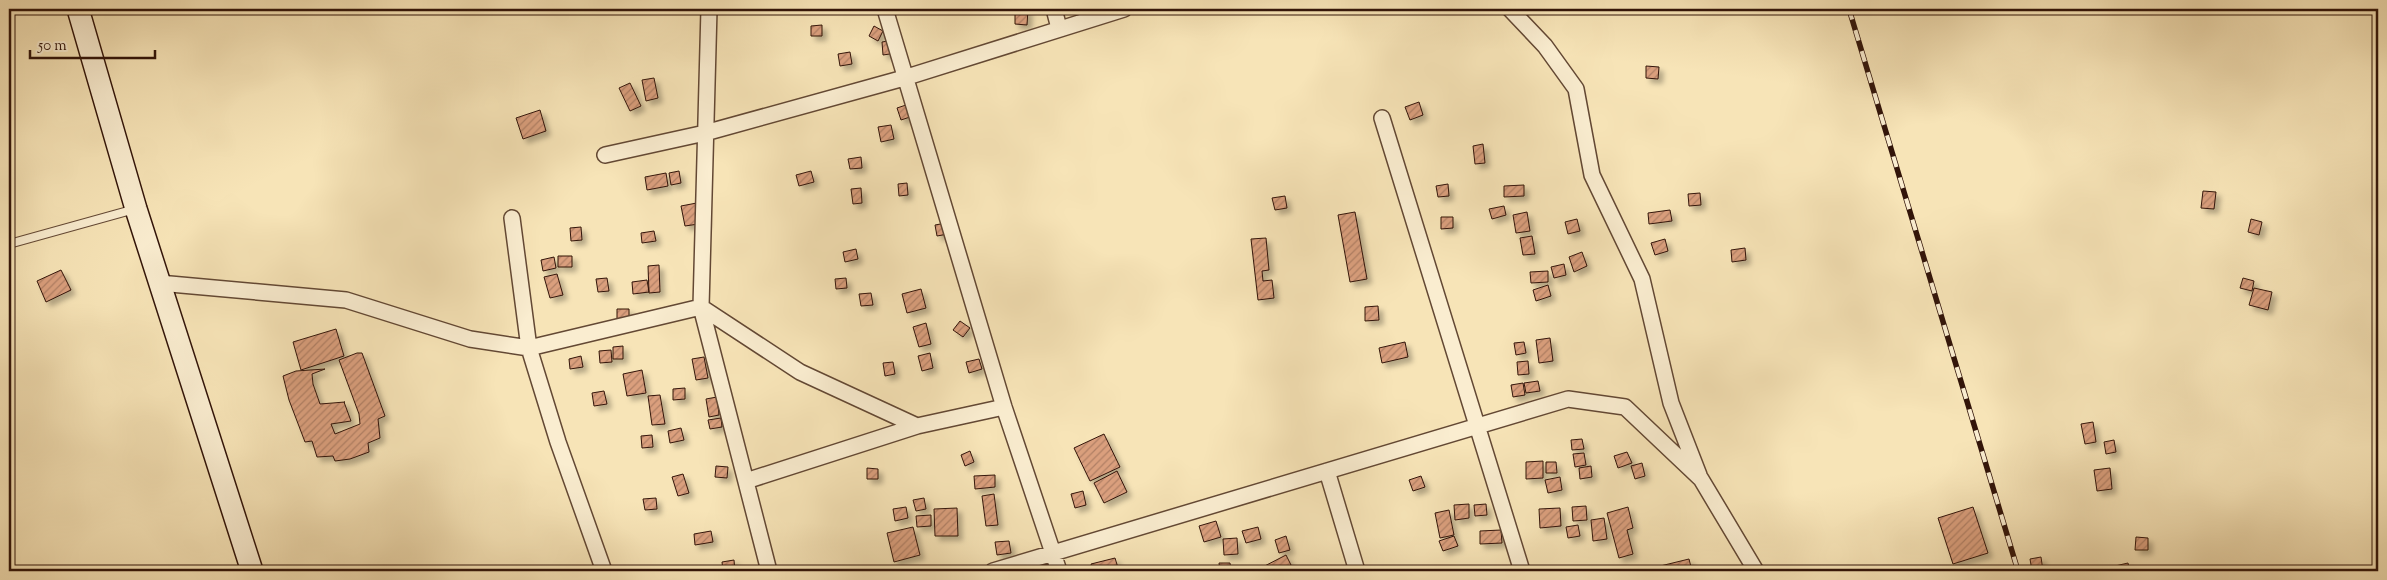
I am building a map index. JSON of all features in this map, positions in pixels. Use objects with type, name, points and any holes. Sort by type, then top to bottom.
[{"type":"main road","points":[[78,9],[136,209],[252,571]]},
{"type":"street","points":[[710,9],[701,307],[769,571]]},
{"type":"street","points":[[884,9],[1004,407],[1058,571]]},
{"type":"street","points":[[1054,9],[1059,28]]},
{"type":"street","points":[[605,156],[705,132],[904,78],[1124,9]]},
{"type":"street","points":[[1510,9],[1545,46],[1576,89],[1592,175],[1642,280],[1671,403],[1701,478],[1756,571]]},
{"type":"street","points":[[1382,118],[1522,571]]},
{"type":"street","points":[[512,218],[529,348],[558,442],[604,571]]},
{"type":"street","points":[[159,283],[346,300],[470,339],[529,348],[701,307],[800,372],[918,426]]},
{"type":"street","points":[[993,571],[1568,399],[1625,407],[1701,478]]},
{"type":"street","points":[[746,482],[918,426],[1004,407]]},
{"type":"street","points":[[1327,470],[1357,571]]},
{"type":"lane","points":[[9,244],[136,209]]},
{"type":"building","points":[[1015,9],[1028,9],[1027,25],[1015,24]]},
{"type":"building","points":[[822,25],[822,36],[811,36],[811,26]]},
{"type":"building","points":[[874,26],[883,31],[878,41],[869,36]]},
{"type":"building","points":[[894,40],[896,53],[883,55],[882,42]]},
{"type":"building","points":[[850,52],[852,64],[840,66],[838,54]]},
{"type":"building","points":[[1646,66],[1659,67],[1658,79],[1646,78]]},
{"type":"building","points":[[654,78],[658,98],[646,101],[642,80]]},
{"type":"building","points":[[630,83],[641,106],[630,111],[619,88]]},
{"type":"building","points":[[1419,102],[1423,115],[1410,120],[1405,107]]},
{"type":"building","points":[[912,103],[916,115],[901,120],[897,108]]},
{"type":"building","points":[[540,110],[546,131],[523,139],[516,118]]},
{"type":"building","points":[[891,125],[894,139],[881,142],[878,127]]},
{"type":"building","points":[[1483,144],[1485,163],[1475,164],[1473,146]]},
{"type":"building","points":[[861,157],[862,168],[850,169],[848,159]]},
{"type":"building","points":[[679,171],[681,183],[671,185],[669,173]]},
{"type":"building","points":[[811,171],[814,182],[799,186],[796,175]]},
{"type":"building","points":[[666,173],[668,186],[647,190],[645,177]]},
{"type":"building","points":[[907,183],[908,195],[899,196],[898,184]]},
{"type":"building","points":[[1448,184],[1449,196],[1438,197],[1436,186]]},
{"type":"building","points":[[1524,185],[1524,196],[1504,197],[1504,186]]},
{"type":"building","points":[[861,188],[862,203],[853,204],[851,189]]},
{"type":"building","points":[[2203,191],[2216,192],[2214,209],[2201,208]]},
{"type":"building","points":[[1700,193],[1701,205],[1689,206],[1688,194]]},
{"type":"building","points":[[1285,196],[1287,208],[1275,210],[1272,198]]},
{"type":"building","points":[[702,202],[705,223],[685,226],[681,206]]},
{"type":"building","points":[[1504,206],[1506,215],[1492,219],[1489,209]]},
{"type":"building","points":[[1670,210],[1672,221],[1649,224],[1648,213]]},
{"type":"building","points":[[1355,212],[1367,279],[1350,282],[1338,215]]},
{"type":"building","points":[[1527,212],[1530,231],[1516,233],[1513,215]]},
{"type":"building","points":[[1441,217],[1453,217],[1453,228],[1441,229]]},
{"type":"building","points":[[1577,219],[1580,231],[1568,234],[1565,222]]},
{"type":"building","points":[[2251,219],[2262,222],[2259,235],[2248,232]]},
{"type":"building","points":[[946,223],[948,234],[937,236],[935,225]]},
{"type":"building","points":[[581,227],[582,240],[571,241],[570,228]]},
{"type":"building","points":[[654,231],[656,241],[642,243],[641,233]]},
{"type":"building","points":[[1532,236],[1535,254],[1523,255],[1520,238]]},
{"type":"building","points":[[1266,238],[1269,270],[1262,271],[1263,281],[1272,280],[1274,298],[1258,300],[1251,239]]},
{"type":"building","points":[[1665,239],[1668,251],[1655,255],[1651,243]]},
{"type":"building","points":[[1745,248],[1746,260],[1732,262],[1731,250]]},
{"type":"building","points":[[856,249],[858,259],[845,262],[843,252]]},
{"type":"building","points":[[1582,252],[1587,266],[1574,272],[1569,257]]},
{"type":"building","points":[[558,256],[572,256],[572,267],[558,267]]},
{"type":"building","points":[[554,257],[556,268],[543,271],[541,260]]},
{"type":"building","points":[[1564,264],[1566,275],[1554,278],[1551,267]]},
{"type":"building","points":[[659,265],[660,292],[649,293],[648,266]]},
{"type":"building","points":[[61,270],[71,290],[46,302],[37,281]]},
{"type":"building","points":[[1548,271],[1548,282],[1531,283],[1530,272]]},
{"type":"building","points":[[557,274],[563,295],[550,298],[544,277]]},
{"type":"building","points":[[607,278],[609,291],[598,292],[596,279]]},
{"type":"building","points":[[846,278],[847,288],[836,289],[835,279]]},
{"type":"building","points":[[2243,278],[2254,281],[2252,291],[2240,288]]},
{"type":"building","points":[[647,280],[649,292],[633,294],[632,282]]},
{"type":"building","points":[[1548,285],[1551,296],[1536,301],[1533,290]]},
{"type":"building","points":[[2254,288],[2272,292],[2268,310],[2249,305]]},
{"type":"building","points":[[921,289],[926,308],[907,313],[902,294]]},
{"type":"building","points":[[871,293],[873,305],[861,306],[859,294]]},
{"type":"building","points":[[1378,306],[1379,320],[1365,321],[1365,307]]},
{"type":"building","points":[[617,309],[629,309],[629,320],[617,320]]},
{"type":"building","points":[[960,321],[970,328],[963,337],[953,330]]},
{"type":"building","points":[[926,323],[931,344],[919,347],[913,327]]},
{"type":"building","points":[[336,329],[344,356],[301,370],[293,342]]},
{"type":"building","points":[[1550,338],[1553,361],[1539,363],[1536,340]]},
{"type":"building","points":[[1405,342],[1408,357],[1382,363],[1379,348]]},
{"type":"building","points":[[1524,342],[1526,353],[1516,355],[1514,343]]},
{"type":"building","points":[[623,346],[623,359],[613,359],[613,347]]},
{"type":"building","points":[[611,350],[612,362],[600,363],[599,351]]},
{"type":"building","points":[[362,353],[385,416],[378,419],[380,438],[368,443],[369,452],[350,459],[335,461],[333,456],[317,457],[312,441],[305,442],[289,400],[283,376],[296,371],[325,369],[312,374],[313,384],[320,404],[344,402],[351,421],[331,424],[335,434],[360,424],[359,414],[339,360]]},
{"type":"building","points":[[930,353],[933,368],[922,371],[918,356]]},
{"type":"building","points":[[581,356],[583,367],[570,369],[569,359]]},
{"type":"building","points":[[704,357],[708,378],[696,380],[692,359]]},
{"type":"building","points":[[979,359],[982,369],[969,373],[966,362]]},
{"type":"building","points":[[1528,361],[1529,374],[1518,375],[1517,362]]},
{"type":"building","points":[[893,362],[895,374],[885,376],[883,363]]},
{"type":"building","points":[[642,370],[646,393],[627,396],[623,374]]},
{"type":"building","points":[[1538,381],[1540,391],[1526,393],[1524,383]]},
{"type":"building","points":[[1523,383],[1525,395],[1513,397],[1511,385]]},
{"type":"building","points":[[685,388],[685,399],[673,400],[673,389]]},
{"type":"building","points":[[604,391],[607,404],[594,406],[592,393]]},
{"type":"building","points":[[660,395],[665,424],[652,425],[648,396]]},
{"type":"building","points":[[717,397],[719,415],[709,417],[706,399]]},
{"type":"building","points":[[721,418],[722,427],[710,429],[708,420]]},
{"type":"building","points":[[2093,422],[2096,442],[2085,444],[2081,424]]},
{"type":"building","points":[[681,428],[684,440],[670,443],[668,431]]},
{"type":"building","points":[[1104,434],[1120,467],[1090,481],[1074,448]]},
{"type":"building","points":[[652,435],[653,447],[642,448],[641,436]]},
{"type":"building","points":[[1582,439],[1584,449],[1572,450],[1571,440]]},
{"type":"building","points":[[2114,440],[2116,452],[2106,454],[2104,442]]},
{"type":"building","points":[[970,451],[974,462],[965,466],[961,455]]},
{"type":"building","points":[[1627,452],[1632,463],[1618,468],[1614,456]]},
{"type":"building","points":[[1584,453],[1586,465],[1575,467],[1573,454]]},
{"type":"building","points":[[1543,461],[1543,478],[1526,479],[1526,462]]},
{"type":"building","points":[[1546,462],[1556,462],[1557,473],[1546,473]]},
{"type":"building","points":[[1642,463],[1645,476],[1635,479],[1631,466]]},
{"type":"building","points":[[716,466],[728,467],[727,478],[715,477]]},
{"type":"building","points":[[1591,466],[1592,477],[1580,479],[1579,468]]},
{"type":"building","points":[[867,468],[878,469],[878,479],[867,479]]},
{"type":"building","points":[[2110,468],[2112,489],[2097,491],[2094,470]]},
{"type":"building","points":[[1117,471],[1127,492],[1104,503],[1094,483]]},
{"type":"building","points":[[683,474],[689,493],[678,496],[672,477]]},
{"type":"building","points":[[995,475],[995,487],[975,489],[974,476]]},
{"type":"building","points":[[1421,476],[1425,487],[1413,491],[1409,480]]},
{"type":"building","points":[[1560,477],[1562,490],[1548,493],[1545,480]]},
{"type":"building","points":[[1083,491],[1086,505],[1075,508],[1071,494]]},
{"type":"building","points":[[994,494],[998,525],[986,526],[982,496]]},
{"type":"building","points":[[656,498],[657,509],[645,510],[643,499]]},
{"type":"building","points":[[924,498],[926,509],[916,511],[913,500]]},
{"type":"building","points":[[1469,504],[1469,518],[1455,520],[1454,505]]},
{"type":"building","points":[[1486,504],[1487,515],[1475,516],[1474,505]]},
{"type":"building","points":[[1586,506],[1587,520],[1573,521],[1572,507]]},
{"type":"building","points":[[906,507],[908,518],[895,521],[893,509]]},
{"type":"building","points":[[1628,507],[1633,528],[1627,530],[1633,554],[1619,558],[1607,513]]},
{"type":"building","points":[[1973,507],[1988,553],[1953,564],[1938,518]]},
{"type":"building","points":[[957,508],[958,536],[935,536],[934,509]]},
{"type":"building","points":[[1560,508],[1561,526],[1540,528],[1539,509]]},
{"type":"building","points":[[1449,510],[1454,535],[1440,538],[1435,513]]},
{"type":"building","points":[[931,515],[931,526],[917,527],[916,516]]},
{"type":"building","points":[[1604,518],[1607,539],[1593,541],[1591,520]]},
{"type":"building","points":[[1216,521],[1221,537],[1204,542],[1199,526]]},
{"type":"building","points":[[1578,525],[1580,536],[1568,538],[1566,527]]},
{"type":"building","points":[[913,527],[920,555],[894,562],[887,533]]},
{"type":"building","points":[[1258,527],[1261,539],[1246,543],[1242,531]]},
{"type":"building","points":[[1501,530],[1502,543],[1480,544],[1480,531]]},
{"type":"building","points":[[711,531],[713,542],[695,545],[694,534]]},
{"type":"building","points":[[1286,536],[1290,550],[1279,553],[1275,540]]},
{"type":"building","points":[[1454,536],[1458,546],[1443,551],[1439,541]]},
{"type":"building","points":[[2136,537],[2148,538],[2148,550],[2135,550]]},
{"type":"building","points":[[1237,538],[1238,554],[1224,555],[1223,539]]},
{"type":"building","points":[[1009,541],[1011,553],[997,555],[995,542]]},
{"type":"building","points":[[1286,555],[1291,565],[1279,571],[1255,571]]},
{"type":"building","points":[[2041,557],[2043,571],[2032,571],[2030,559]]},
{"type":"building","points":[[1115,558],[1119,571],[1093,571],[1091,564]]},
{"type":"building","points":[[1689,559],[1692,571],[1649,571],[1648,569]]},
{"type":"building","points":[[734,560],[735,571],[723,571],[722,562]]},
{"type":"building","points":[[1219,563],[1230,563],[1231,571],[1220,571]]},
{"type":"building","points":[[2128,563],[2130,571],[2117,571],[2115,566]]},
{"type":"building","points":[[1427,566],[1438,566],[1438,571],[1428,571]]},
{"type":"railway","points":[[1849,9],[2018,571]]}]
